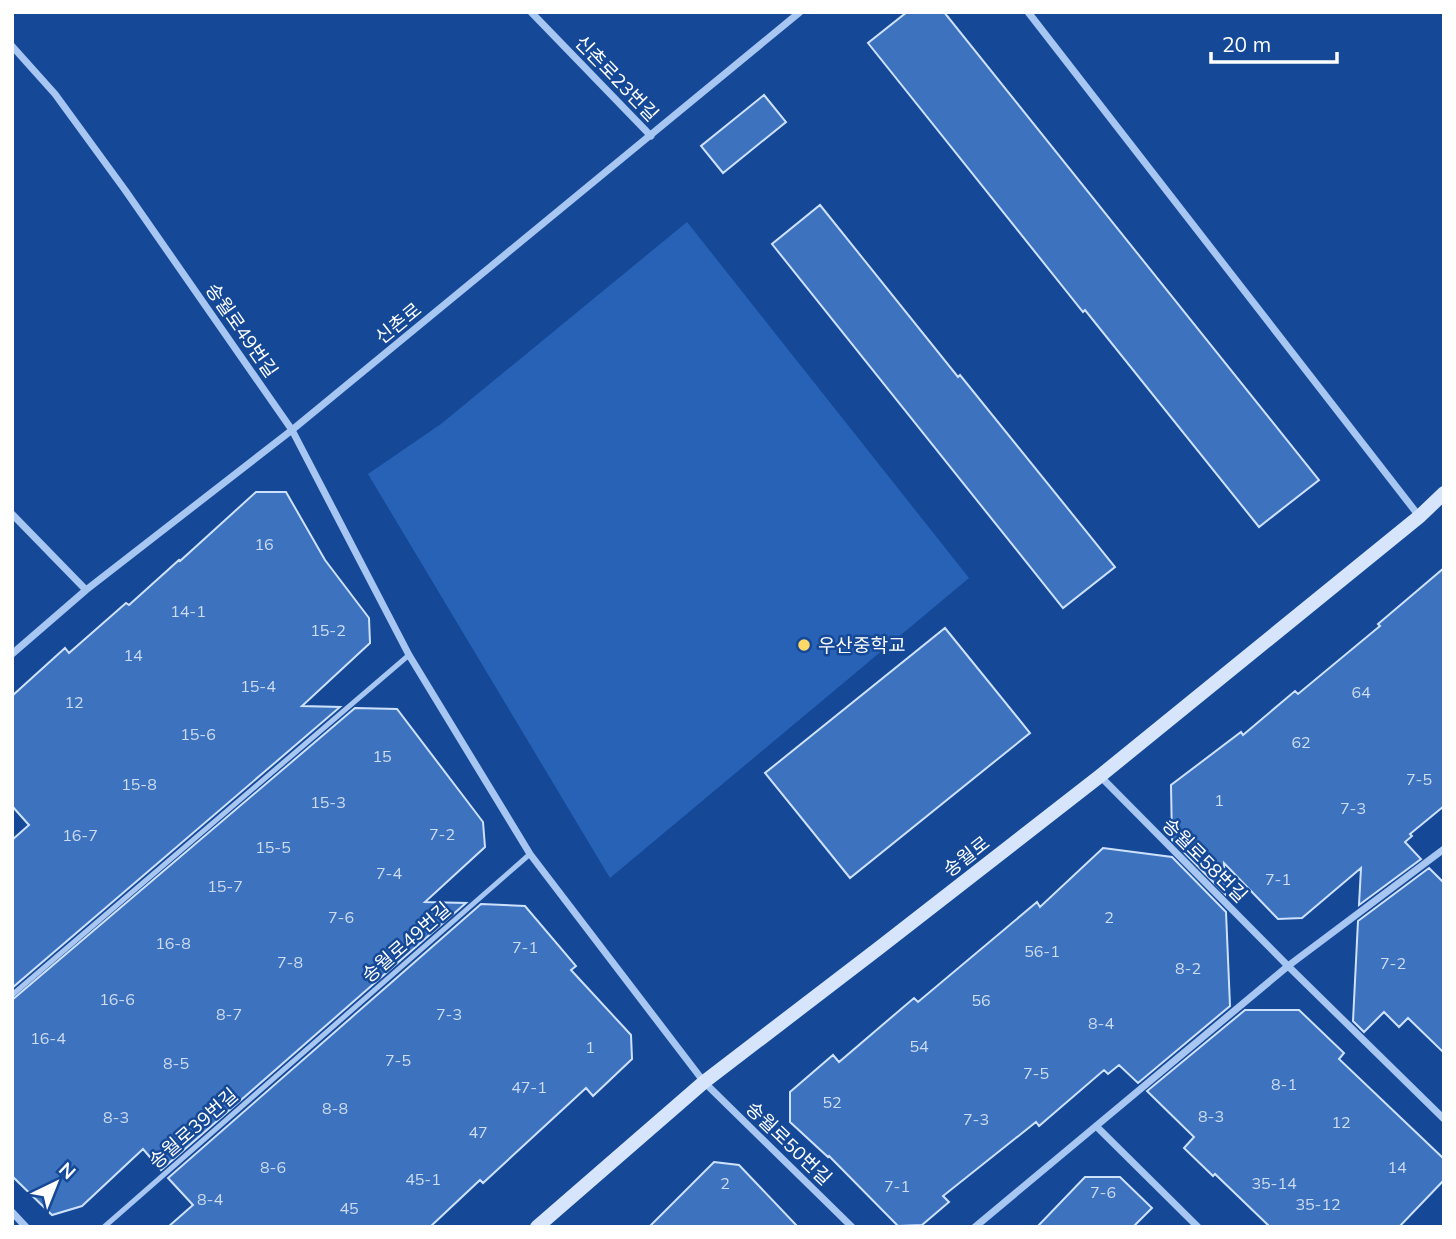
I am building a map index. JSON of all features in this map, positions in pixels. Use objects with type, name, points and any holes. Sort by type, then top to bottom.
[{"type":"street","name":"신촌로23번길","points":[[531,12],[651,136]]},
{"type":"street","name":"신촌로","points":[[12,654],[86,590],[292,430],[800,12]]},
{"type":"street","points":[[1028,12],[1420,516]]},
{"type":"street","name":"송월로49번길","points":[[12,46],[55,94],[292,430],[409,655],[530,854],[704,1082]]},
{"type":"street","name":"송월로","points":[[537,1227],[704,1082],[1100,776],[1444,494]]},
{"type":"street","points":[[12,514],[86,590]]},
{"type":"street","name":"송월로58번길","points":[[1100,776],[1444,1119]]},
{"type":"street","points":[[975,1227],[1288,966],[1444,849]]},
{"type":"street","name":"송월로50번길","points":[[704,1082],[852,1227]]},
{"type":"street","points":[[1096,1126],[1198,1227]]},
{"type":"street","points":[[12,1212],[26,1227]]},
{"type":"lane","points":[[12,995],[409,655]]},
{"type":"lane","name":"송월로49번길","points":[[302,1053],[530,854]]},
{"type":"lane","name":"송월로39번길","points":[[104,1227],[302,1053]]},
{"type":"shaded area","points":[[687,222],[969,578],[610,878],[368,474],[441,424]]},
{"type":"building","points":[[907,12],[944,12],[1319,480],[1259,527],[868,43]]},
{"type":"building","points":[[764,95],[786,122],[723,173],[701,146]]},
{"type":"building","points":[[820,205],[1115,567],[1063,608],[772,244]]},
{"type":"building","points":[[256,492],[286,492],[325,560],[369,618],[370,643],[302,706],[340,707],[12,988],[12,840],[29,825],[12,806],[12,696],[65,648],[69,653],[126,603],[129,605]]},
{"type":"building","points":[[1444,568],[1444,806],[1410,834],[1412,836],[1405,842],[1421,859],[1359,905],[1361,868],[1302,918],[1278,919],[1224,863],[1225,894],[1172,840],[1171,785],[1241,732],[1243,735],[1295,691],[1298,694]]},
{"type":"building","points":[[945,628],[1030,733],[850,878],[765,773]]},
{"type":"building","points":[[355,708],[397,709],[483,822],[485,847],[425,902],[466,903],[161,1170],[143,1149],[82,1206],[52,1215],[12,1176],[12,1000]]},
{"type":"building","points":[[1103,848],[1172,857],[1226,912],[1230,1006],[1138,1083],[1119,1065],[1108,1074],[1104,1070],[1039,1126],[1036,1122],[943,1196],[949,1202],[922,1225],[898,1226],[829,1156],[790,1122],[790,1092],[833,1055],[839,1062],[914,998],[918,1002],[1037,902],[1040,907]]},
{"type":"building","points":[[1429,868],[1444,883],[1444,1053],[1408,1018],[1399,1027],[1384,1012],[1364,1032],[1353,1021],[1358,921]]},
{"type":"building","points":[[481,904],[525,906],[576,966],[571,970],[631,1035],[632,1059],[593,1096],[586,1088],[483,1183],[480,1180],[430,1227],[168,1227],[193,1205],[168,1178]]},
{"type":"building","points":[[1245,1010],[1299,1010],[1344,1053],[1339,1059],[1444,1159],[1444,1180],[1399,1227],[1269,1226],[1184,1148],[1194,1137],[1147,1091]]},
{"type":"building","points":[[714,1162],[739,1165],[798,1227],[649,1227]]},
{"type":"building","points":[[1085,1177],[1120,1177],[1152,1208],[1133,1227],[1037,1227]]},
{"type":"place","name":"우산중학교","points":[[804,645]]}]
